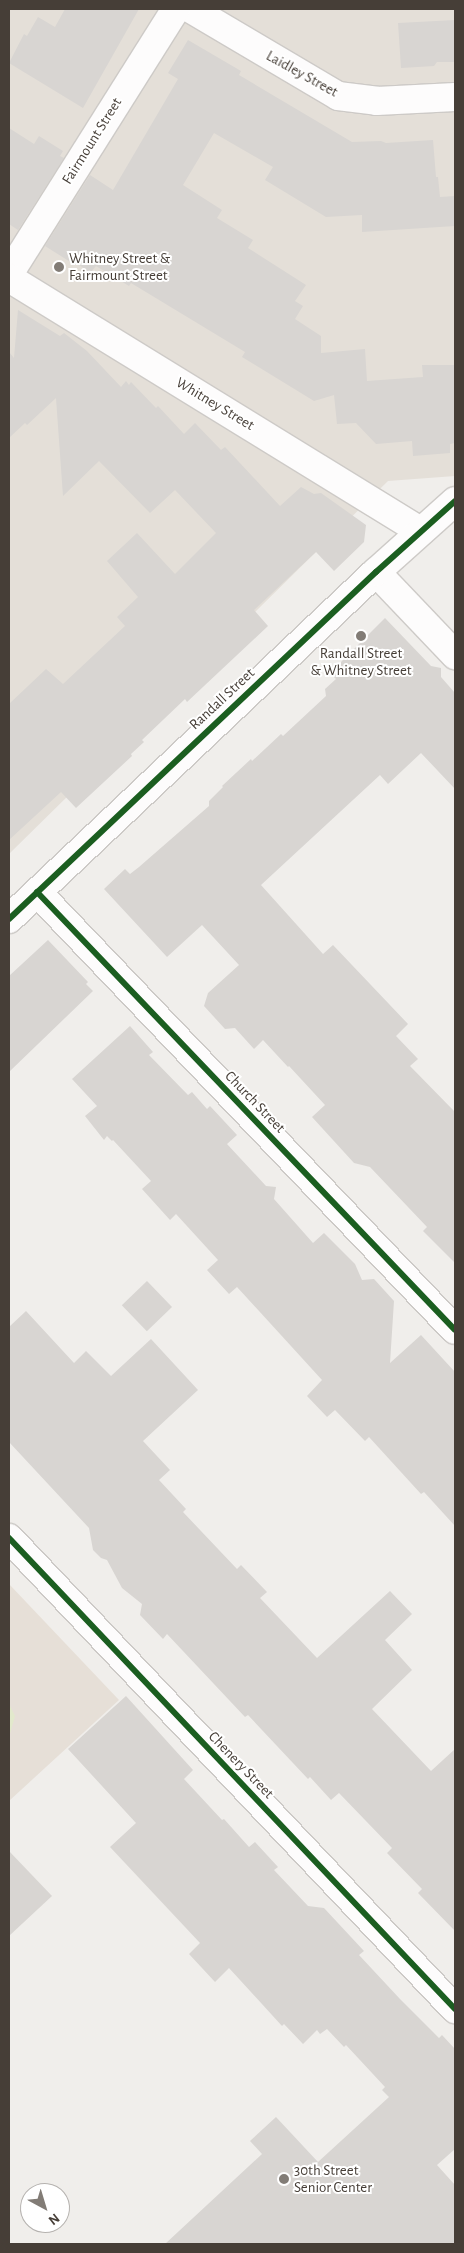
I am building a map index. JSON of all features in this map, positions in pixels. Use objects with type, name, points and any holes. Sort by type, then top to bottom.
[{"type":"street","name":"Fairmount Street","points":[[9,274],[176,9]]},
{"type":"street","name":"Laidley Street","points":[[191,9],[338,96],[377,101],[455,97]]},
{"type":"street","name":"Whitney Street","points":[[9,278],[420,531]]},
{"type":"street","name":"Randall Street","points":[[9,919],[376,572],[455,501]]},
{"type":"street","points":[[376,572],[455,656]]},
{"type":"street","name":"Church Street","points":[[37,892],[455,1330]]},
{"type":"street","name":"Chenery Street","points":[[9,1538],[455,2009]]},
{"type":"shaded area","points":[[9,9],[455,9],[455,476],[388,481],[9,854]]},
{"type":"shaded area","points":[[9,1584],[119,1700],[9,1801]]},
{"type":"green space","points":[[9,1704],[15,1716],[9,1737]]},
{"type":"building","points":[[65,9],[139,9],[83,108],[9,63],[24,34],[27,36],[38,17],[55,27]]},
{"type":"building","points":[[455,20],[455,62],[437,62],[434,66],[401,68],[398,23]]},
{"type":"building","points":[[188,40],[241,71],[239,75],[352,142],[381,141],[386,143],[433,140],[436,177],[438,177],[440,197],[455,196],[455,226],[362,232],[362,215],[326,217],[265,180],[273,167],[214,133],[183,185],[222,210],[217,218],[253,240],[248,248],[306,285],[295,301],[303,306],[295,319],[321,336],[321,353],[365,349],[367,381],[423,377],[422,365],[455,365],[455,443],[450,444],[450,453],[413,456],[412,441],[376,444],[356,423],[337,424],[334,395],[314,401],[242,357],[245,352],[131,283],[129,286],[96,266],[90,273],[74,261],[72,263],[45,246],[90,175],[113,190],[178,79],[168,73]]},
{"type":"building","points":[[9,128],[34,144],[39,136],[63,151],[60,156],[64,158],[18,230],[9,224]]},
{"type":"building","points":[[18,310],[60,336],[64,333],[87,351],[121,387],[126,381],[129,385],[131,382],[156,408],[158,406],[184,434],[195,423],[221,450],[225,447],[280,506],[301,487],[314,494],[321,493],[366,525],[364,542],[334,571],[316,552],[254,610],[268,626],[187,702],[185,699],[142,740],[144,742],[131,754],[132,756],[76,808],[61,792],[9,840],[9,704],[46,669],[63,684],[125,626],[117,617],[138,597],[107,561],[137,533],[175,574],[216,533],[175,490],[150,513],[99,461],[63,496],[56,398],[27,425],[25,423],[9,438],[9,352],[14,358]]},
{"type":"building","points":[[385,618],[431,666],[441,668],[441,677],[455,693],[455,789],[421,753],[388,784],[380,775],[261,885],[323,954],[333,945],[408,1024],[396,1036],[418,1059],[410,1066],[455,1112],[455,1263],[423,1231],[427,1227],[370,1167],[354,1163],[312,1117],[325,1105],[289,1066],[263,1040],[254,1049],[235,1028],[225,1029],[204,1006],[208,993],[239,965],[202,925],[167,957],[104,889],[125,869],[130,874],[139,867],[209,806],[209,801],[222,786],[251,759],[252,761],[281,734],[283,736],[326,696],[325,689],[336,679],[330,673]]},
{"type":"building","points":[[48,940],[88,982],[86,984],[93,991],[9,1072],[9,976]]},
{"type":"building","points":[[130,1026],[153,1052],[149,1055],[188,1095],[192,1092],[207,1109],[210,1106],[237,1135],[227,1144],[266,1186],[276,1187],[274,1199],[313,1243],[324,1233],[355,1264],[362,1280],[374,1279],[394,1301],[390,1363],[421,1335],[455,1372],[455,1526],[424,1492],[421,1494],[369,1437],[365,1441],[335,1410],[327,1417],[307,1396],[322,1380],[237,1287],[229,1294],[207,1270],[218,1260],[176,1214],[170,1220],[142,1189],[151,1181],[113,1140],[107,1136],[104,1140],[85,1116],[97,1106],[72,1079]]},
{"type":"building","points":[[147,1281],[172,1307],[147,1331],[122,1305]]},
{"type":"building","points":[[26,1311],[74,1363],[86,1351],[111,1376],[151,1339],[198,1390],[143,1441],[170,1470],[159,1480],[186,1509],[183,1512],[237,1569],[241,1565],[267,1592],[260,1598],[317,1658],[390,1591],[412,1614],[385,1640],[412,1670],[372,1709],[431,1771],[455,1749],[455,1931],[418,1893],[422,1889],[387,1853],[392,1848],[339,1793],[331,1800],[310,1777],[308,1779],[248,1715],[245,1717],[167,1634],[163,1639],[140,1615],[142,1604],[122,1588],[107,1560],[101,1558],[93,1550],[89,1528],[9,1442],[9,1327]]},
{"type":"building","points":[[126,1696],[193,1770],[184,1779],[222,1820],[224,1819],[249,1847],[255,1842],[278,1867],[274,1870],[308,1906],[324,1908],[364,1951],[359,1955],[439,2038],[442,2035],[455,2049],[455,2149],[437,2165],[455,2185],[455,2244],[165,2244],[262,2154],[250,2141],[276,2117],[318,2162],[389,2097],[382,2090],[385,2087],[346,2045],[344,2047],[327,2029],[320,2034],[317,2030],[303,2044],[284,2024],[282,2026],[229,1968],[215,1982],[189,1954],[200,1943],[110,1847],[136,1823],[68,1749]]},
{"type":"building","points":[[9,1851],[52,1896],[9,1936]]},
{"type":"cycle path","points":[[9,919],[376,572],[455,501]]},
{"type":"cycle path","points":[[37,892],[455,1330]]},
{"type":"cycle path","points":[[9,1538],[455,2009]]},
{"type":"place","name":"Whitney Street & Fairmount Street","points":[[59,267]]},
{"type":"place","name":"Randall Street & Whitney Street","points":[[361,636]]},
{"type":"place","name":"30th Street Senior Center","points":[[284,2179]]}]
